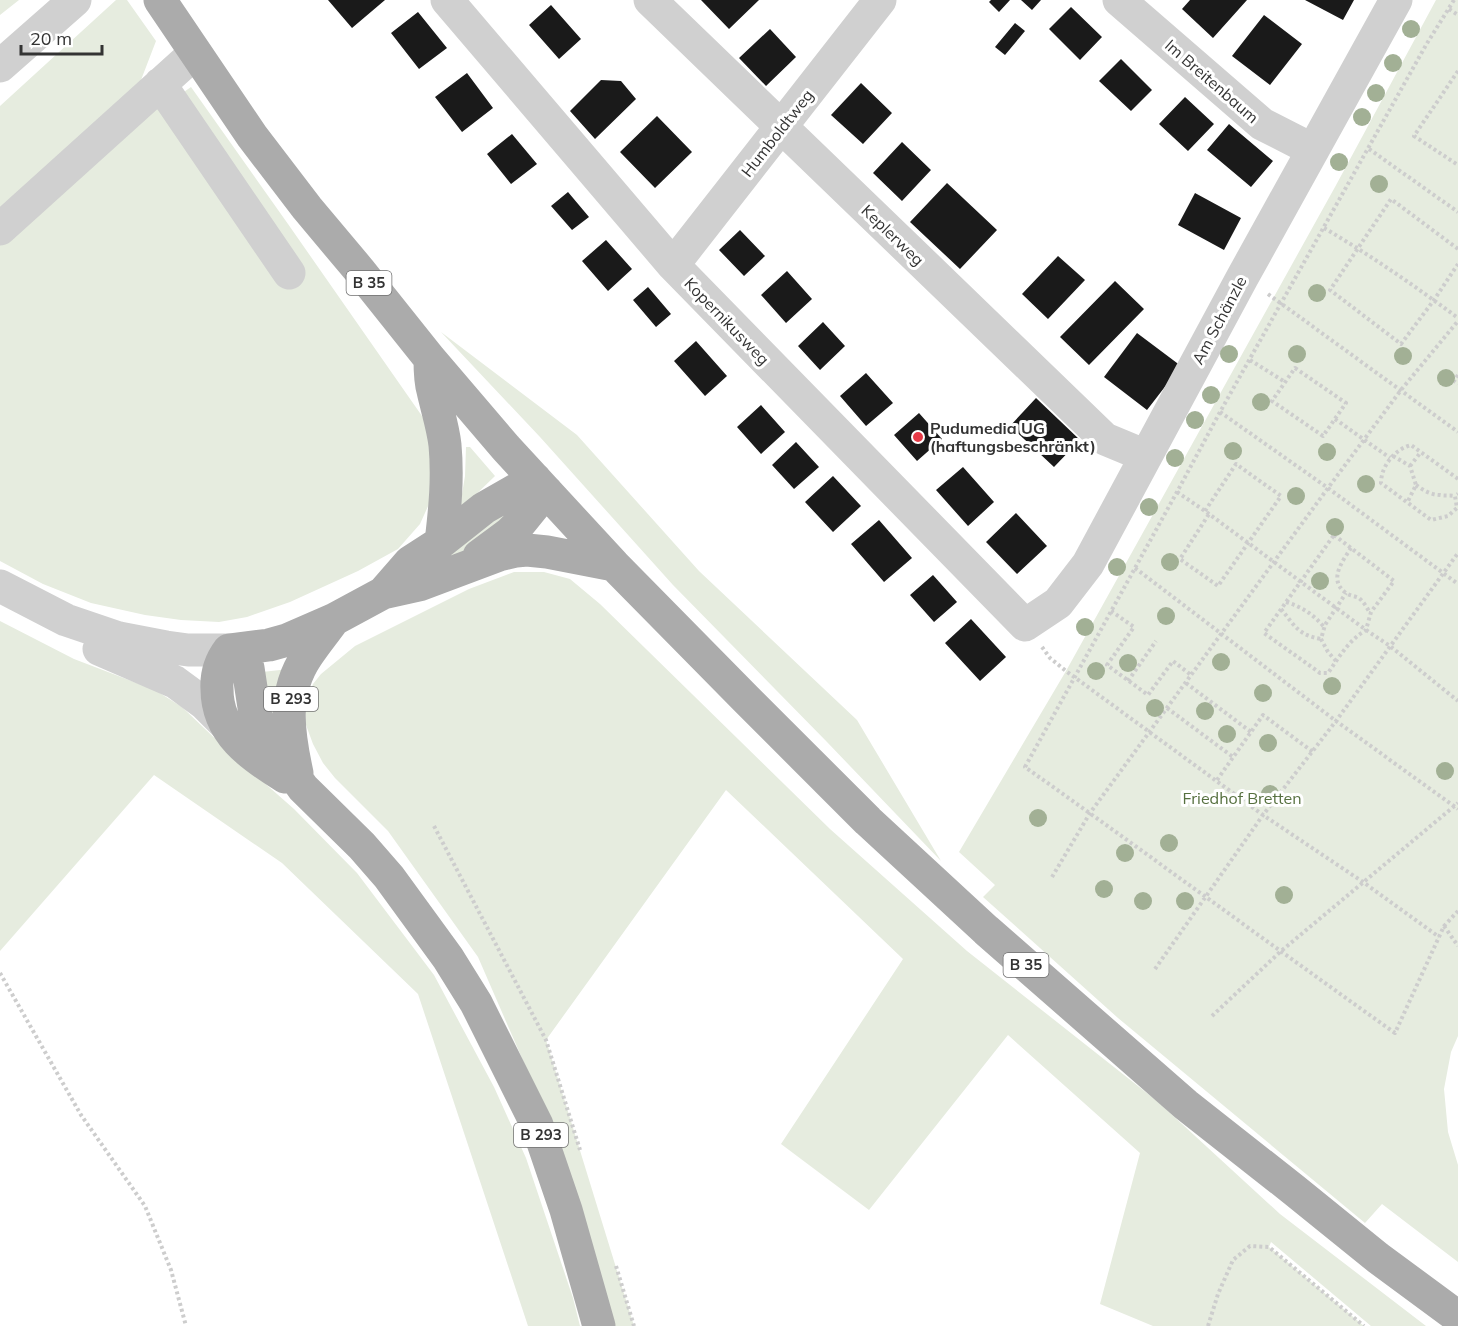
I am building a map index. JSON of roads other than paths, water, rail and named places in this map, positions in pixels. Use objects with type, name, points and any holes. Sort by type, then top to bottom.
[{"type":"main road","name":"B 35","points":[[160,0],[252,136],[307,208],[430,359],[540,485],[614,565],[868,821],[986,930],[1186,1105],[1378,1258],[1458,1317]]},
{"type":"main road","points":[[430,359],[432,389],[445,443],[447,471],[447,493],[441,542]]},
{"type":"main road","points":[[465,567],[521,522],[540,485]]},
{"type":"main road","name":"B 293","points":[[382,593],[410,562],[441,542],[484,508],[540,485]]},
{"type":"main road","name":"B 293","points":[[599,1326],[566,1210],[537,1125],[476,1003],[448,958],[389,877],[362,846],[303,788],[263,763],[233,736],[219,711],[216,678],[222,659],[234,649],[287,640],[333,620],[382,593],[419,585],[499,555],[527,550],[614,565]]},
{"type":"main road","name":"B 293","points":[[303,788],[297,773],[289,730],[288,715],[291,697],[297,675],[306,657],[333,620]]},
{"type":"main road","points":[[234,649],[248,668],[255,714],[262,730],[303,788]]},
{"type":"street","points":[[0,66],[75,0]]},
{"type":"street","name":"Kopernikusweg","points":[[447,0],[673,265],[1025,625]]},
{"type":"street","name":"Keplerweg","points":[[650,0],[1105,439],[1146,456]]},
{"type":"street","name":"Humboldtweg","points":[[673,265],[880,0]]},
{"type":"street","name":"Im Breitenbaum","points":[[1119,0],[1262,124],[1313,150]]},
{"type":"street","name":"Am Schänzle","points":[[1025,625],[1058,603],[1088,564],[1242,278],[1396,0]]},
{"type":"street","points":[[0,229],[195,54]]},
{"type":"street","points":[[160,84],[289,273]]},
{"type":"street","points":[[0,586],[66,620],[144,644],[188,650],[234,649]]},
{"type":"street","points":[[36,605],[82,641],[175,682],[205,704],[225,724]]},
{"type":"place","name":"Pudumedia UG (haftungsbeschränkt)","points":[[918,437]]},
{"type":"park label","name":"Friedhof Bretten","points":[[1242,798]]}]
